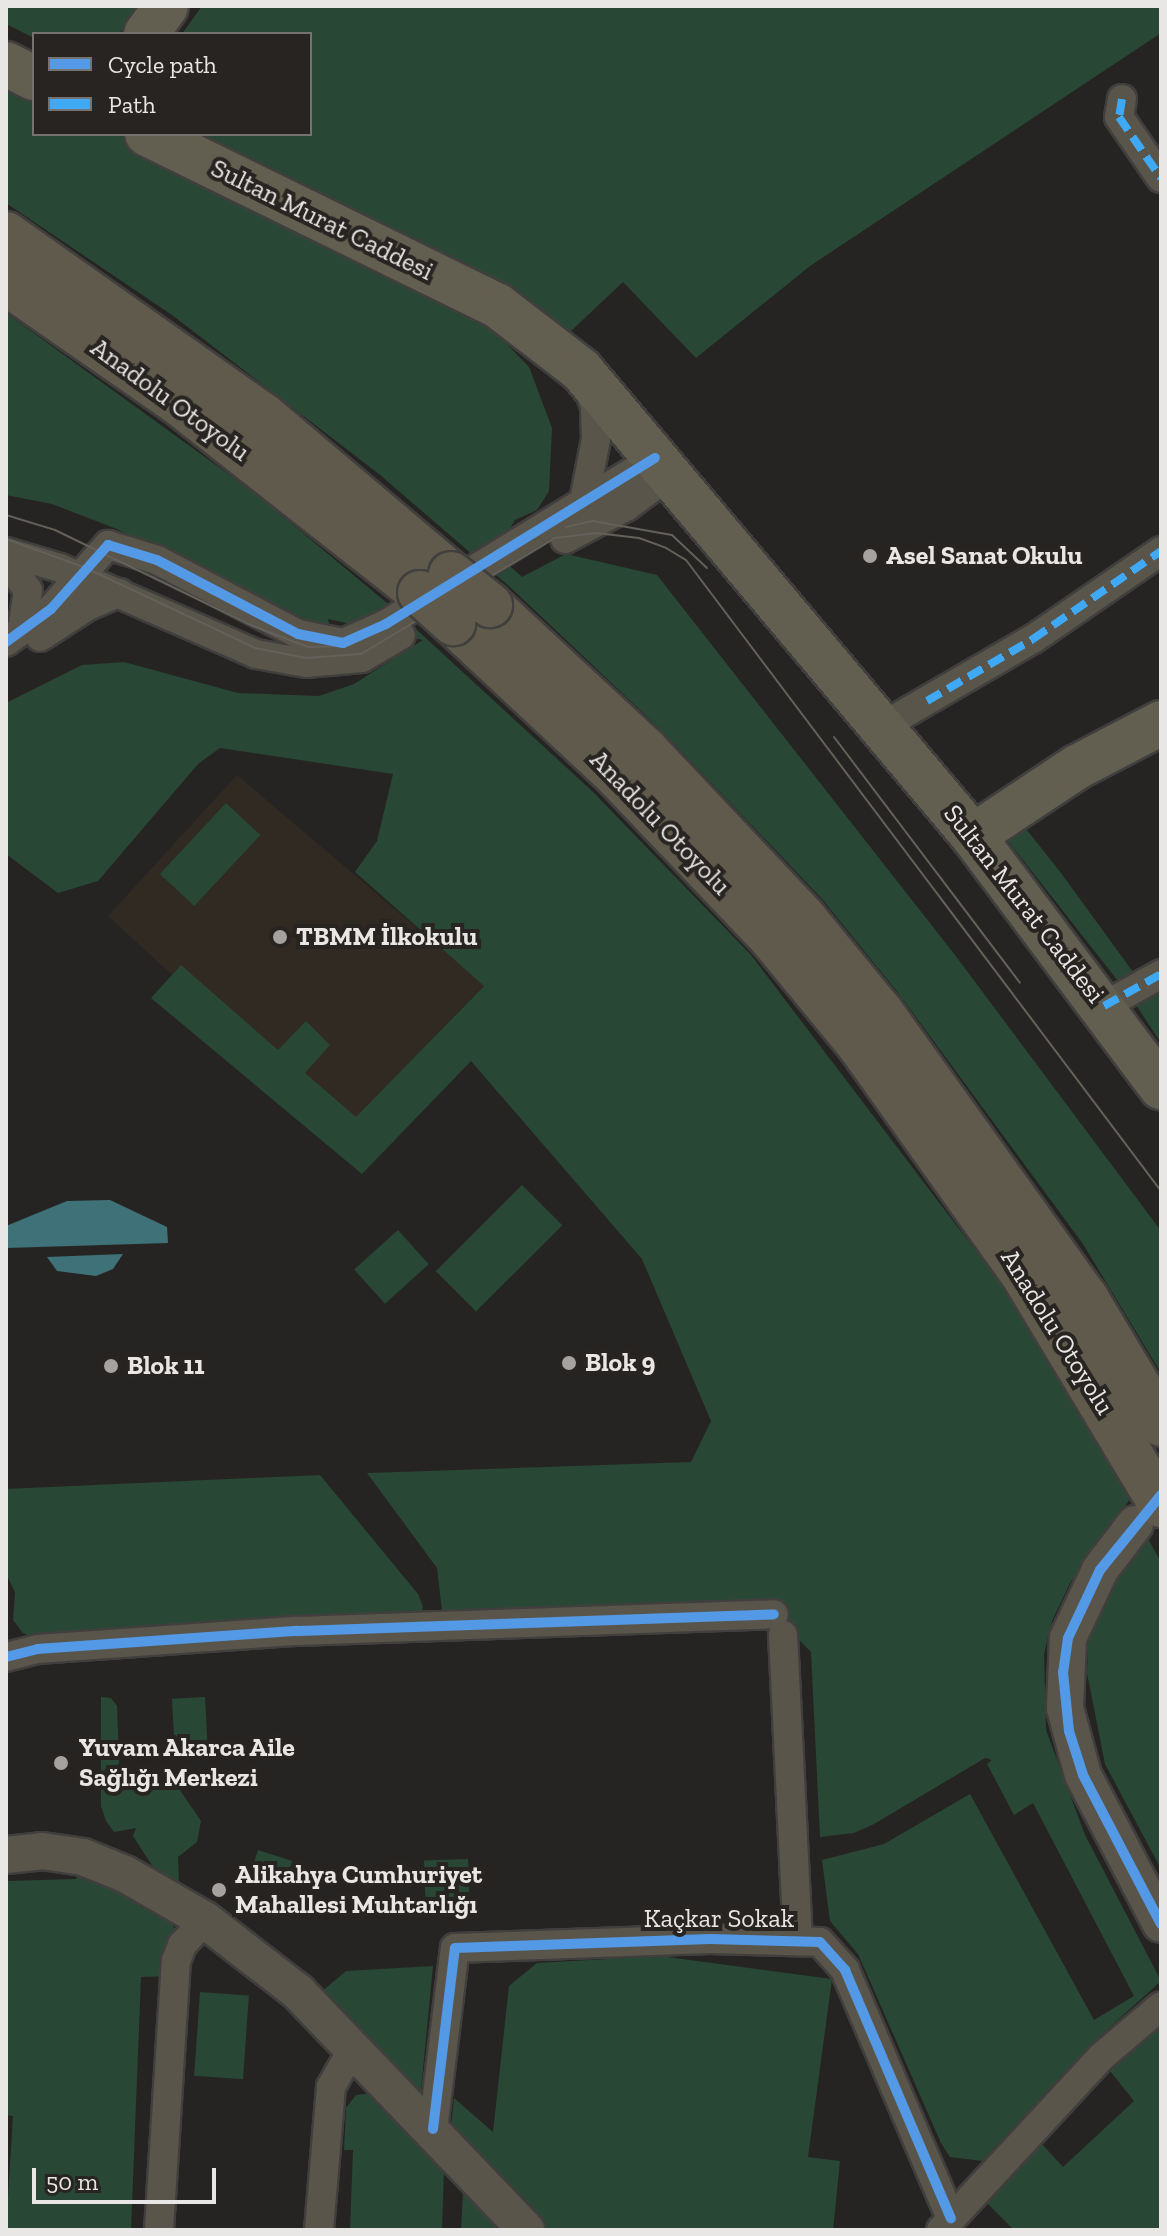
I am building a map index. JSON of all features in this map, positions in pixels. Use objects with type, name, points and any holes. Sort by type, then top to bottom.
[{"type":"highway","name":"Anadolu Otoyolu","points":[[6,234],[263,415],[435,583],[645,749],[804,918],[881,1012],[1086,1298],[1161,1424]]},
{"type":"highway","name":"Anadolu Otoyolu","points":[[6,283],[435,583]]},
{"type":"highway","name":"Anadolu Otoyolu","points":[[471,614],[617,776],[773,940],[860,1046],[1024,1276],[1148,1515]]},
{"type":"main road","points":[[147,32],[166,6]]},
{"type":"main road","points":[[6,64],[32,77]]},
{"type":"main road","name":"Sultan Murat Caddesi","points":[[151,136],[498,306],[581,370],[973,836],[1104,1006],[1161,1087]]},
{"type":"main road","points":[[973,836],[1077,767],[1161,723]]},
{"type":"street","points":[[1122,99],[1119,117],[1161,178]]},
{"type":"street","points":[[581,370],[595,406],[596,439],[583,506]]},
{"type":"street","points":[[14,636],[51,609],[100,550],[122,546],[178,570],[277,625],[312,640],[343,643],[386,624],[583,506],[673,480]]},
{"type":"street","points":[[6,552],[80,577],[256,654],[306,663],[362,658],[593,521],[626,507],[673,480]]},
{"type":"street","points":[[626,507],[673,480]]},
{"type":"street","points":[[881,727],[1033,639],[1161,551]]},
{"type":"street","points":[[6,559],[28,590],[14,636]]},
{"type":"street","points":[[6,660],[88,606],[119,593]]},
{"type":"street","points":[[1104,1006],[1161,974]]},
{"type":"street","points":[[1148,1515],[1100,1570],[1068,1638],[1065,1708],[1083,1775],[1161,1924]]},
{"type":"street","points":[[6,1657],[37,1649],[281,1632],[778,1624],[798,1939]]},
{"type":"street","points":[[6,1830],[42,1851]]},
{"type":"street","points":[[6,1855],[42,1851],[83,1857],[125,1874],[205,1920],[298,1992],[433,2129],[526,2230]]},
{"type":"street","points":[[159,2230],[176,1961],[182,1945],[205,1920]]},
{"type":"street","name":"Kaçkar Sokak","points":[[433,2129],[455,1948],[798,1939],[820,1942],[845,1970],[946,2224]]},
{"type":"street","points":[[946,2224],[1100,2058],[1161,2006]]},
{"type":"street","points":[[319,2230],[331,2087],[353,2048]]},
{"type":"shaded area","name":"TBMM İlkokulu","points":[[237,775],[484,985],[356,1118],[181,966],[172,975],[108,916]]},
{"type":"green space","points":[[6,6],[139,6],[120,32],[32,32],[32,37],[6,24]]},
{"type":"green space","points":[[202,6],[1161,6],[1161,33],[810,266],[696,358],[623,282],[571,331],[181,136],[312,136],[312,32],[183,32]]},
{"type":"green space","points":[[6,77],[32,90],[32,136],[122,136],[480,316],[529,367],[552,428],[549,491],[537,510],[515,520],[495,553],[522,577],[566,554],[657,575],[955,955],[1161,1231],[1161,1373],[1083,1244],[899,994],[822,899],[659,728],[510,587],[379,474],[172,315],[6,203]]},
{"type":"green space","points":[[6,313],[256,494],[393,608],[592,791],[751,955],[1001,1284],[1114,1468],[1130,1499],[1070,1583],[1052,1621],[1044,1654],[1046,1730],[1085,1835],[1161,1981],[1088,2047],[982,2161],[950,2157],[941,2143],[858,1954],[830,1921],[822,1860],[884,1844],[970,1794],[1094,2020],[1134,1996],[1033,1803],[1014,1815],[987,1764],[992,1760],[985,1758],[874,1824],[854,1833],[820,1837],[811,1652],[774,1614],[444,1627],[437,1568],[367,1473],[691,1462],[711,1421],[642,1259],[471,1061],[362,1174],[151,998],[181,965],[278,1050],[306,1021],[330,1045],[305,1073],[356,1117],[484,986],[355,872],[377,841],[393,774],[220,748],[198,764],[98,881],[58,893],[6,854],[6,703],[82,665],[124,662],[238,693],[319,696],[354,684],[423,640],[328,619],[332,636],[117,529],[52,504],[6,495]]},
{"type":"green space","points":[[226,803],[260,835],[194,906],[160,874]]},
{"type":"green space","points":[[1023,825],[1133,972],[1118,981],[1004,836]]},
{"type":"green space","points":[[1158,993],[1161,998],[1161,1043],[1136,1005]]},
{"type":"green space","points":[[522,1185],[562,1225],[476,1312],[436,1271]]},
{"type":"green space","points":[[398,1230],[429,1264],[385,1304],[354,1269]]},
{"type":"green space","points":[[320,1475],[418,1594],[423,1607],[417,1628],[43,1642],[23,1633],[13,1620],[15,1592],[6,1574],[6,1489]]},
{"type":"green space","points":[[1146,1535],[1161,1562],[1161,1869],[1105,1764],[1087,1673],[1088,1644],[1101,1604]]},
{"type":"green space","points":[[101,1697],[111,1698],[117,1706],[120,1784],[175,1783],[201,1821],[197,1842],[178,1857],[179,1884],[153,1867],[133,1836],[136,1828],[114,1832],[106,1821],[101,1806]]},
{"type":"green space","points":[[205,1697],[208,1751],[175,1753],[172,1699]]},
{"type":"green space","points":[[258,1850],[292,1861],[285,1885],[250,1874]]},
{"type":"green space","points":[[468,1859],[470,1911],[426,1913],[424,1861]]},
{"type":"green space","points":[[79,1873],[121,1889],[170,1919],[182,1945],[174,1976],[141,1977],[131,2230],[6,2230],[13,2116],[6,2115],[6,1881],[76,1879]]},
{"type":"green space","points":[[660,1956],[832,1979],[808,2157],[840,2161],[833,2230],[548,2230],[451,2127],[454,2098],[493,2132],[509,1986],[537,1963]]},
{"type":"green space","points":[[433,1966],[421,2090],[418,2094],[320,1993],[346,1971]]},
{"type":"green space","points":[[200,1992],[249,1995],[243,2079],[194,2076]]},
{"type":"green space","points":[[1161,2027],[1161,2230],[1014,2230],[985,2201],[1040,2142],[1063,2167],[1134,2101],[1110,2071]]},
{"type":"green space","points":[[372,2093],[444,2169],[442,2230],[350,2230],[353,2150],[344,2150],[346,2108],[356,2095]]},
{"type":"green space","points":[[463,2189],[502,2230],[461,2230]]},
{"type":"water","points":[[110,1200],[167,1227],[168,1243],[6,1248],[6,1226],[67,1201]]},
{"type":"water","points":[[123,1254],[113,1269],[96,1276],[57,1271],[47,1257]]},
{"type":"tram line","points":[[6,515],[55,530],[253,626],[308,647],[348,646],[389,626]]},
{"type":"tram line","points":[[566,527],[593,521],[672,535],[707,568]]},
{"type":"tram line","points":[[6,539],[86,568],[255,648],[306,658],[361,654],[555,538],[597,533],[639,538],[666,548],[686,560],[1161,1191]]},
{"type":"tram line","points":[[834,737],[1020,983]]},
{"type":"marked path","points":[[1122,99],[1119,117],[1161,178]]},
{"type":"marked path","points":[[927,701],[1033,639],[1161,551]]},
{"type":"marked path","points":[[1104,1006],[1161,974]]},
{"type":"cycle path","points":[[6,642],[51,609],[108,545],[157,560],[298,634],[343,643],[386,624],[655,458]]},
{"type":"cycle path","points":[[1161,1495],[1100,1570],[1068,1638],[1063,1672],[1069,1731],[1083,1775],[1161,1924]]},
{"type":"cycle path","points":[[6,1657],[37,1649],[297,1631],[774,1614]]},
{"type":"cycle path","points":[[433,2129],[455,1948],[710,1939],[820,1942],[845,1970],[951,2218]]},
{"type":"place","name":"Asel Sanat Okulu","points":[[870,556]]},
{"type":"place","name":"TBMM İlkokulu","points":[[280,937]]},
{"type":"place","name":"Blok 9","points":[[569,1363]]},
{"type":"place","name":"Blok 11","points":[[111,1366]]},
{"type":"place","name":"Yuvam Akarca Aile Sağlığı Merkezi","points":[[61,1763]]},
{"type":"place","name":"Alikahya Cumhuriyet Mahallesi Muhtarlığı","points":[[219,1890]]}]
